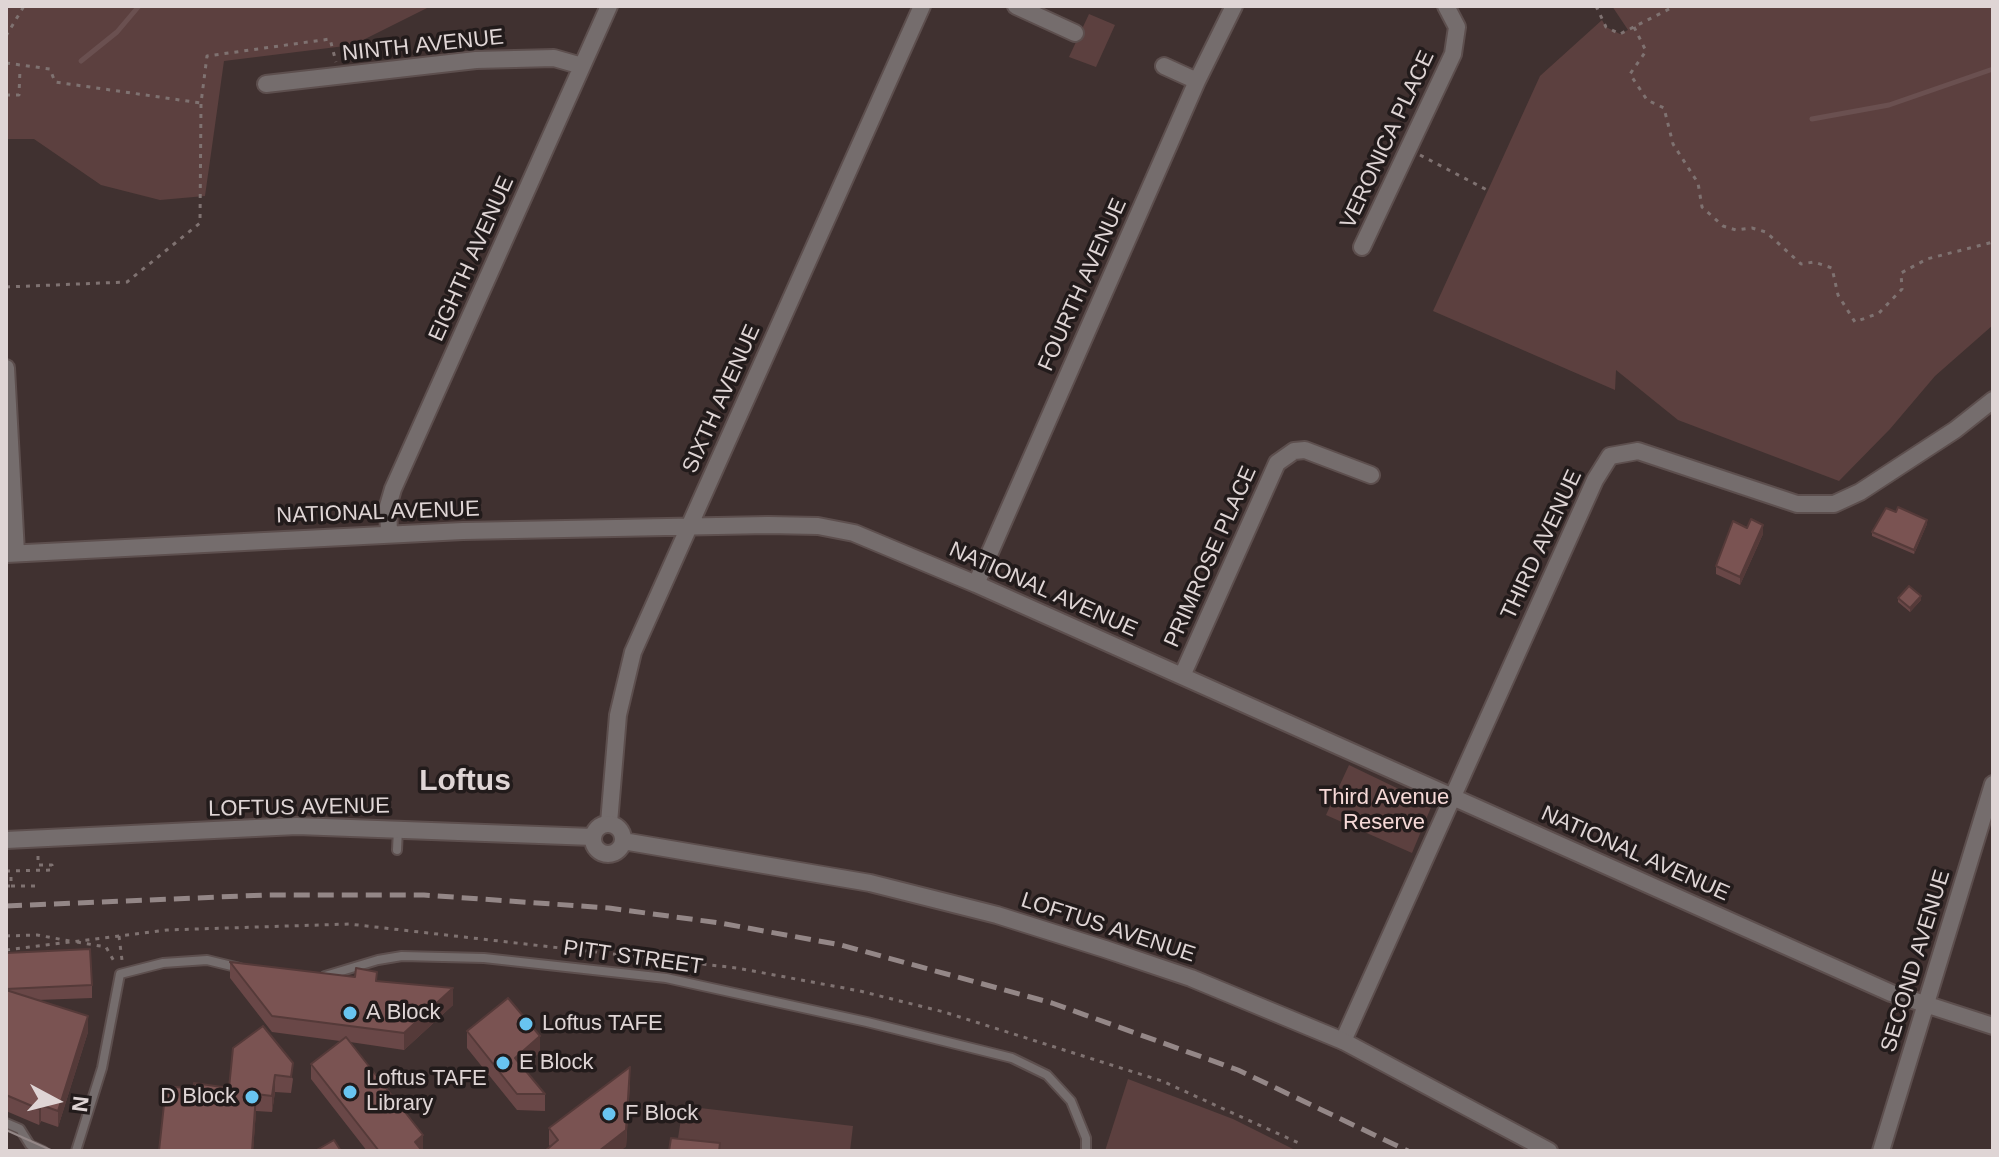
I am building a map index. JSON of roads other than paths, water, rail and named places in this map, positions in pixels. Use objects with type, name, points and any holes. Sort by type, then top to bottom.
[{"type":"street","name":"EIGHTH AVENUE","points":[[389,533],[388,506],[393,489],[609,6]]},
{"type":"street","name":"SIXTH AVENUE","points":[[609,823],[623,683],[689,527],[922,6]]},
{"type":"street","points":[[1016,6],[1075,33]]},
{"type":"street","name":"FOURTH AVENUE","points":[[976,584],[1197,81],[1234,6]]},
{"type":"street","name":"VERONICA PLACE","points":[[1362,247],[1406,147],[1453,54],[1457,27],[1446,6]]},
{"type":"street","name":"NINTH AVENUE","points":[[266,84],[476,60],[554,58],[582,66]]},
{"type":"street","points":[[1164,66],[1197,81]]},
{"type":"street","points":[[6,368],[11,554]]},
{"type":"street","name":"THIRD AVENUE","points":[[1343,1041],[1595,480],[1610,456],[1638,451],[1797,504],[1834,504],[1860,492],[1955,430],[1993,400]]},
{"type":"street","name":"PRIMROSE PLACE","points":[[1182,676],[1277,463],[1294,451],[1305,450],[1371,475]]},
{"type":"street","name":"NATIONAL AVENUE","points":[[11,554],[389,533],[818,526],[868,539],[976,584],[1926,1006],[1993,1026]]},
{"type":"street","name":"SECOND AVENUE","points":[[1881,1151],[1993,784]]},
{"type":"street","points":[[609,823],[622,831],[623,841],[615,852],[606,854],[595,846],[593,837],[598,827],[609,823]]},
{"type":"street","name":"LOFTUS AVENUE","points":[[6,840],[297,826],[593,837]]},
{"type":"street","name":"LOFTUS AVENUE","points":[[623,841],[870,883],[997,915],[1191,978],[1343,1041],[1549,1151]]},
{"type":"lane","points":[[397,850],[398,828]]},
{"type":"lane","name":"PITT STREET","points":[[314,977],[402,956],[484,958],[666,978],[836,1015],[1012,1058],[1047,1075],[1071,1101],[1086,1138],[1086,1151]]},
{"type":"lane","points":[[76,1151],[104,1060],[122,973],[163,963],[207,960],[245,969]]},
{"type":"lane","points":[[6,1123],[20,1129],[30,1145],[43,1151]]},
{"type":"waterway","points":[[81,61],[117,32],[139,6]]},
{"type":"waterway","points":[[1812,119],[1889,105],[1993,69]]},
{"type":"tram line","points":[[6,1130],[53,1151]]},
{"type":"railway","points":[[6,906],[266,895],[424,895],[609,908],[720,923],[841,945],[1052,1003],[1238,1070],[1408,1151]]},
{"type":"place","name":"A Block","points":[[350,1013]]},
{"type":"place","name":"Loftus TAFE","points":[[526,1024]]},
{"type":"place","name":"E Block","points":[[503,1063]]},
{"type":"place","name":"Loftus TAFE Library","points":[[350,1092]]},
{"type":"place","name":"D Block","points":[[252,1097]]},
{"type":"place","name":"F Block","points":[[609,1114]]},
{"type":"district","name":"Loftus","points":[[465,782]]},
{"type":"park label","name":"Third Avenue Reserve","points":[[1384,810]]}]
